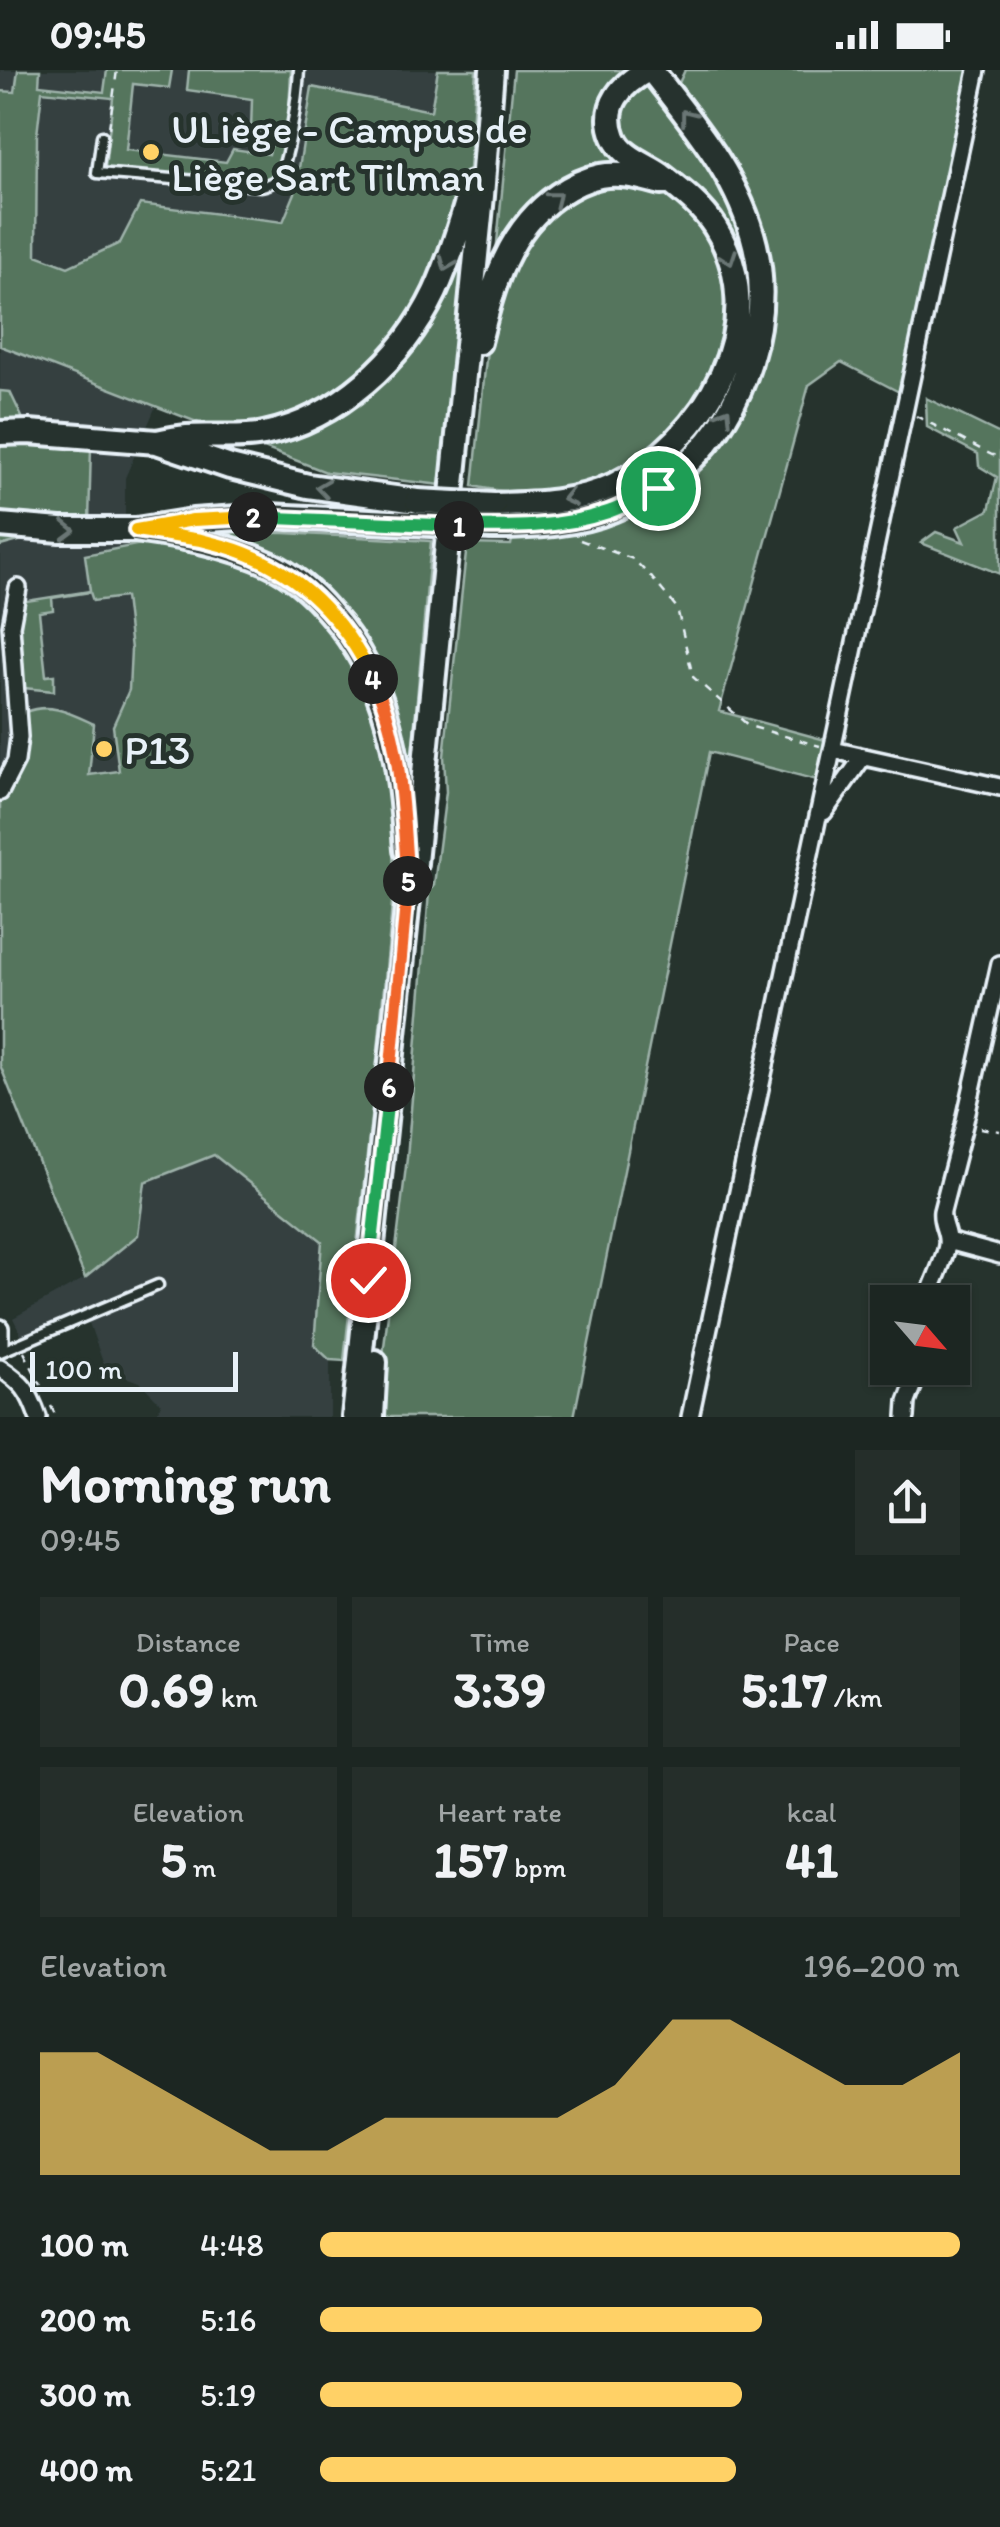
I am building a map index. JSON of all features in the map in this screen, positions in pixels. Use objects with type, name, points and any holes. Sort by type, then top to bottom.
[{"type":"main road","points":[[354,1417],[409,890],[415,863],[492,70]]},
{"type":"main road","points":[[372,1417],[505,70]]},
{"type":"main road","points":[[136,530],[193,520],[414,512],[493,516],[548,525],[608,512],[658,488],[691,461],[717,428],[750,363],[760,280],[755,246],[741,202],[708,144],[649,70],[620,90],[610,112],[614,139],[623,150],[688,197],[713,224],[735,276],[738,306],[733,344],[700,415],[646,467],[611,487],[493,516]]},
{"type":"main road","points":[[0,434],[29,432],[157,442],[188,437],[230,438],[264,434],[305,422],[344,400],[410,334],[434,294],[454,246],[485,137]]},
{"type":"main road","points":[[478,342],[493,287],[508,252],[521,230],[548,202],[570,186],[599,176],[628,175],[670,184]]},
{"type":"main road","points":[[157,442],[230,467],[414,512]]},
{"type":"main road","points":[[0,525],[136,530],[201,540],[239,550],[300,583],[339,622],[372,678],[391,734],[402,784],[409,890]]},
{"type":"street","points":[[690,1417],[977,70]]},
{"type":"street","points":[[0,792],[16,760],[19,736],[12,626],[18,588]]},
{"type":"street","points":[[833,750],[1000,787]]},
{"type":"street","points":[[818,820],[863,757]]},
{"type":"street","points":[[932,1285],[948,1241],[942,1211],[999,972]]},
{"type":"street","points":[[948,1241],[1000,1254]]},
{"type":"street","points":[[0,1328],[0,1349]]},
{"type":"street","points":[[0,1368],[30,1394],[38,1417]]},
{"type":"street","points":[[906,1417],[914,1385]]},
{"type":"lane","points":[[102,136],[98,173],[261,186],[276,181],[283,168],[299,70]]},
{"type":"lane","points":[[0,1349],[158,1285]]},
{"type":"path","points":[[102,136],[108,132],[117,70]]},
{"type":"path","points":[[905,411],[1000,456]]},
{"type":"path","points":[[576,538],[633,559],[652,578],[677,608],[693,677],[749,726],[833,750]]},
{"type":"path","points":[[964,1126],[1000,1132]]},
{"type":"path","points":[[23,1351],[40,1382]]},
{"type":"path","points":[[48,1400],[56,1417]]},
{"type":"shaded area","name":"ULiège - Campus de Liège Sart Tilman","points":[[0,70],[438,70],[432,111],[312,87],[295,193],[283,223],[140,204],[120,243],[68,267],[0,286]]},
{"type":"shaded area","points":[[0,346],[156,406],[125,478],[125,597],[131,649],[129,690],[113,726],[119,771],[89,775],[32,709],[25,712],[19,704],[0,792]]},
{"type":"shaded area","points":[[214,1155],[322,1241],[314,1344],[330,1360],[330,1417],[155,1417],[161,1404],[140,1382],[106,1371],[88,1320],[27,1346],[13,1318],[85,1278],[138,1235],[145,1182]]},
{"type":"green space","points":[[18,70],[40,70],[39,85],[104,92],[107,70],[172,70],[169,88],[133,84],[126,150],[226,162],[233,149],[269,154],[272,143],[284,143],[278,169],[267,181],[105,168],[113,98],[42,91],[37,135],[36,255],[68,267],[120,243],[140,204],[283,222],[295,193],[312,87],[431,111],[438,70],[476,70],[455,365],[442,485],[326,472],[0,346],[0,91],[15,92]]},
{"type":"green space","points":[[189,70],[291,70],[288,134],[251,130],[252,99],[187,90]]},
{"type":"green space","points":[[514,70],[635,70],[614,86],[626,163],[600,165],[543,190],[497,243]]},
{"type":"green space","points":[[685,70],[971,70],[903,394],[841,362],[809,385],[719,711],[829,741],[821,781],[709,752],[574,1417],[378,1417],[407,1158],[429,893],[434,885],[446,792],[444,756],[467,544],[511,545],[513,535],[611,520],[729,429],[765,245],[683,100],[679,83]]},
{"type":"green space","points":[[643,82],[653,88],[728,190],[753,266],[741,267],[620,139],[619,102]]},
{"type":"green space","points":[[606,180],[659,187],[695,214],[714,242],[726,286],[727,319],[708,381],[668,434],[643,456],[597,481],[544,492],[473,486],[490,320],[518,244],[557,201]]},
{"type":"green space","points":[[0,391],[10,392],[33,440],[91,446],[89,522],[0,546]]},
{"type":"green space","points":[[926,398],[1000,434],[1000,574],[921,543],[936,532],[964,542],[957,527],[989,510],[997,477],[979,466],[978,454],[927,427]]},
{"type":"green space","points":[[202,532],[431,541],[407,812],[392,825],[391,921],[344,1361],[330,1360],[314,1345],[322,1241],[214,1155],[145,1182],[138,1235],[85,1278],[0,1065],[0,801],[20,759],[25,712],[52,709],[94,724],[89,775],[119,771],[113,726],[129,690],[131,649],[125,597],[93,601],[90,592],[52,598],[53,610],[39,612],[46,676],[54,675],[54,691],[24,688],[18,627],[20,602],[90,591],[85,555]]},
{"type":"place","name":"ULiège - Campus de Liège Sart Tilman","points":[[151,152]]},
{"type":"place","name":"P13","points":[[104,749]]},
{"type":"route","points":[[368,1280],[409,890],[402,784],[379,692],[339,622],[300,583],[239,550],[136,530],[193,520],[268,516],[512,528],[608,512],[658,488]]}]
